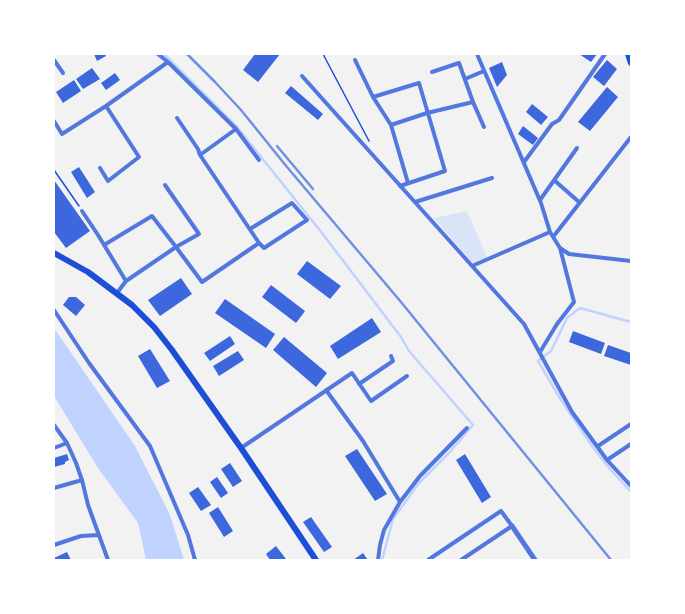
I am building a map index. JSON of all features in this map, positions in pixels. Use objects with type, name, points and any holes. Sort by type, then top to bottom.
[{"type":"main road","points":[[628,54],[631,63]]},
{"type":"main road","points":[[54,253],[88,272],[132,305],[154,326],[241,448],[316,560]]},
{"type":"street","points":[[158,54],[236,129],[259,160]]},
{"type":"street","points":[[477,54],[540,200],[550,232],[560,248],[574,302],[557,324],[540,352]]},
{"type":"street","points":[[524,162],[552,124],[559,120],[605,54]]},
{"type":"street","points":[[54,60],[63,73]]},
{"type":"street","points":[[356,60],[374,97],[391,125],[408,183]]},
{"type":"street","points":[[54,121],[62,134],[106,106],[168,62]]},
{"type":"street","points":[[432,72],[459,63],[484,127]]},
{"type":"street","points":[[465,79],[484,71]]},
{"type":"street","points":[[302,76],[524,324],[572,412],[607,460],[631,486]]},
{"type":"street","points":[[374,97],[419,83],[445,171],[400,186]]},
{"type":"street","points":[[391,125],[427,113],[473,102]]},
{"type":"street","points":[[100,168],[108,181],[139,157],[106,106]]},
{"type":"street","points":[[177,118],[198,149],[200,155],[259,243],[264,248],[307,220],[292,203],[250,229]]},
{"type":"street","points":[[200,155],[236,129]]},
{"type":"street","points":[[553,237],[631,137]]},
{"type":"street","points":[[540,200],[577,148]]},
{"type":"street","points":[[415,202],[492,178]]},
{"type":"street","points":[[554,180],[579,202]]},
{"type":"street","points":[[116,293],[126,281],[176,247],[199,234],[165,185]]},
{"type":"street","points":[[82,211],[126,281]]},
{"type":"street","points":[[104,245],[152,216],[202,282],[259,243]]},
{"type":"street","points":[[472,266],[550,232]]},
{"type":"street","points":[[560,248],[569,254],[631,261]]},
{"type":"street","points":[[54,310],[89,363],[150,446],[188,535],[195,560]]},
{"type":"street","points":[[359,384],[393,361],[391,356]]},
{"type":"street","points":[[241,448],[352,373],[371,402],[407,376]]},
{"type":"street","points":[[326,390],[363,441],[400,502]]},
{"type":"street","points":[[598,446],[631,424]]},
{"type":"street","points":[[54,425],[67,443],[82,480],[88,505],[108,560]]},
{"type":"street","points":[[378,560],[384,530],[400,502],[420,476],[467,428]]},
{"type":"street","points":[[54,448],[67,443]]},
{"type":"street","points":[[607,460],[631,444]]},
{"type":"street","points":[[54,488],[82,480]]},
{"type":"street","points":[[428,560],[501,511],[535,560]]},
{"type":"street","points":[[461,560],[512,526]]},
{"type":"street","points":[[54,545],[81,536],[98,534]]},
{"type":"path","points":[[323,54],[371,145]]},
{"type":"path","points":[[54,170],[82,211]]},
{"type":"shaded area","points":[[467,211],[487,257],[472,263],[434,218]]},
{"type":"water","points":[[54,328],[135,446],[170,515],[184,560],[146,560],[138,523],[98,468],[54,396]]},
{"type":"building","points":[[94,54],[105,54],[106,56],[97,61]]},
{"type":"building","points":[[255,54],[280,54],[258,82],[243,70]]},
{"type":"building","points":[[579,54],[597,54],[591,62]]},
{"type":"building","points":[[607,60],[617,69],[604,86],[593,77]]},
{"type":"building","points":[[502,62],[507,75],[497,87],[489,68]]},
{"type":"building","points":[[92,68],[100,79],[83,89],[76,79]]},
{"type":"building","points":[[115,73],[120,80],[106,90],[101,83]]},
{"type":"building","points":[[74,80],[81,91],[63,103],[56,92]]},
{"type":"building","points":[[291,86],[323,114],[318,120],[285,93]]},
{"type":"building","points":[[607,87],[618,97],[590,131],[578,122]]},
{"type":"building","points":[[532,104],[548,117],[541,125],[526,112]]},
{"type":"building","points":[[523,126],[538,138],[533,145],[518,134]]},
{"type":"building","points":[[79,167],[95,192],[87,198],[71,172]]},
{"type":"building","points":[[54,180],[90,231],[66,248],[54,232]]},
{"type":"building","points":[[307,261],[341,286],[330,299],[297,274]]},
{"type":"building","points":[[181,278],[192,294],[160,316],[148,300]]},
{"type":"building","points":[[271,285],[305,311],[296,323],[262,297]]},
{"type":"building","points":[[69,297],[76,297],[85,305],[76,316],[63,305]]},
{"type":"building","points":[[225,299],[275,334],[266,348],[215,313]]},
{"type":"building","points":[[372,318],[381,332],[338,359],[330,346]]},
{"type":"building","points":[[573,331],[605,343],[601,354],[569,342]]},
{"type":"building","points":[[230,336],[235,344],[210,361],[204,353]]},
{"type":"building","points":[[284,337],[327,373],[316,387],[273,350]]},
{"type":"building","points":[[608,345],[631,353],[631,365],[604,356]]},
{"type":"building","points":[[150,349],[170,381],[157,388],[138,356]]},
{"type":"building","points":[[238,351],[244,360],[219,376],[213,366]]},
{"type":"building","points":[[357,449],[387,494],[375,501],[345,456]]},
{"type":"building","points":[[67,454],[69,460],[65,462],[65,464],[54,467],[54,458]]},
{"type":"building","points":[[465,454],[491,497],[482,503],[456,460]]},
{"type":"building","points":[[230,463],[242,481],[233,487],[221,469]]},
{"type":"building","points":[[217,477],[228,493],[221,498],[210,482]]},
{"type":"building","points":[[198,487],[211,505],[201,511],[189,493]]},
{"type":"building","points":[[218,507],[233,531],[224,537],[209,513]]},
{"type":"building","points":[[311,517],[332,547],[324,552],[303,522]]},
{"type":"building","points":[[276,546],[286,559],[285,560],[270,560],[266,554]]},
{"type":"building","points":[[67,552],[71,560],[54,560],[54,558]]},
{"type":"building","points":[[363,553],[368,560],[353,560]]},
{"type":"waterway","points":[[164,54],[237,127],[322,233],[401,337],[409,351],[473,425],[449,453],[419,483],[393,519],[382,560]]},
{"type":"waterway","points":[[631,322],[580,308],[567,318],[551,351],[538,361],[561,400],[594,449],[631,492]]},
{"type":"railway","points":[[187,54],[241,110],[401,302],[611,560]]},
{"type":"railway","points":[[277,146],[313,189]]}]
